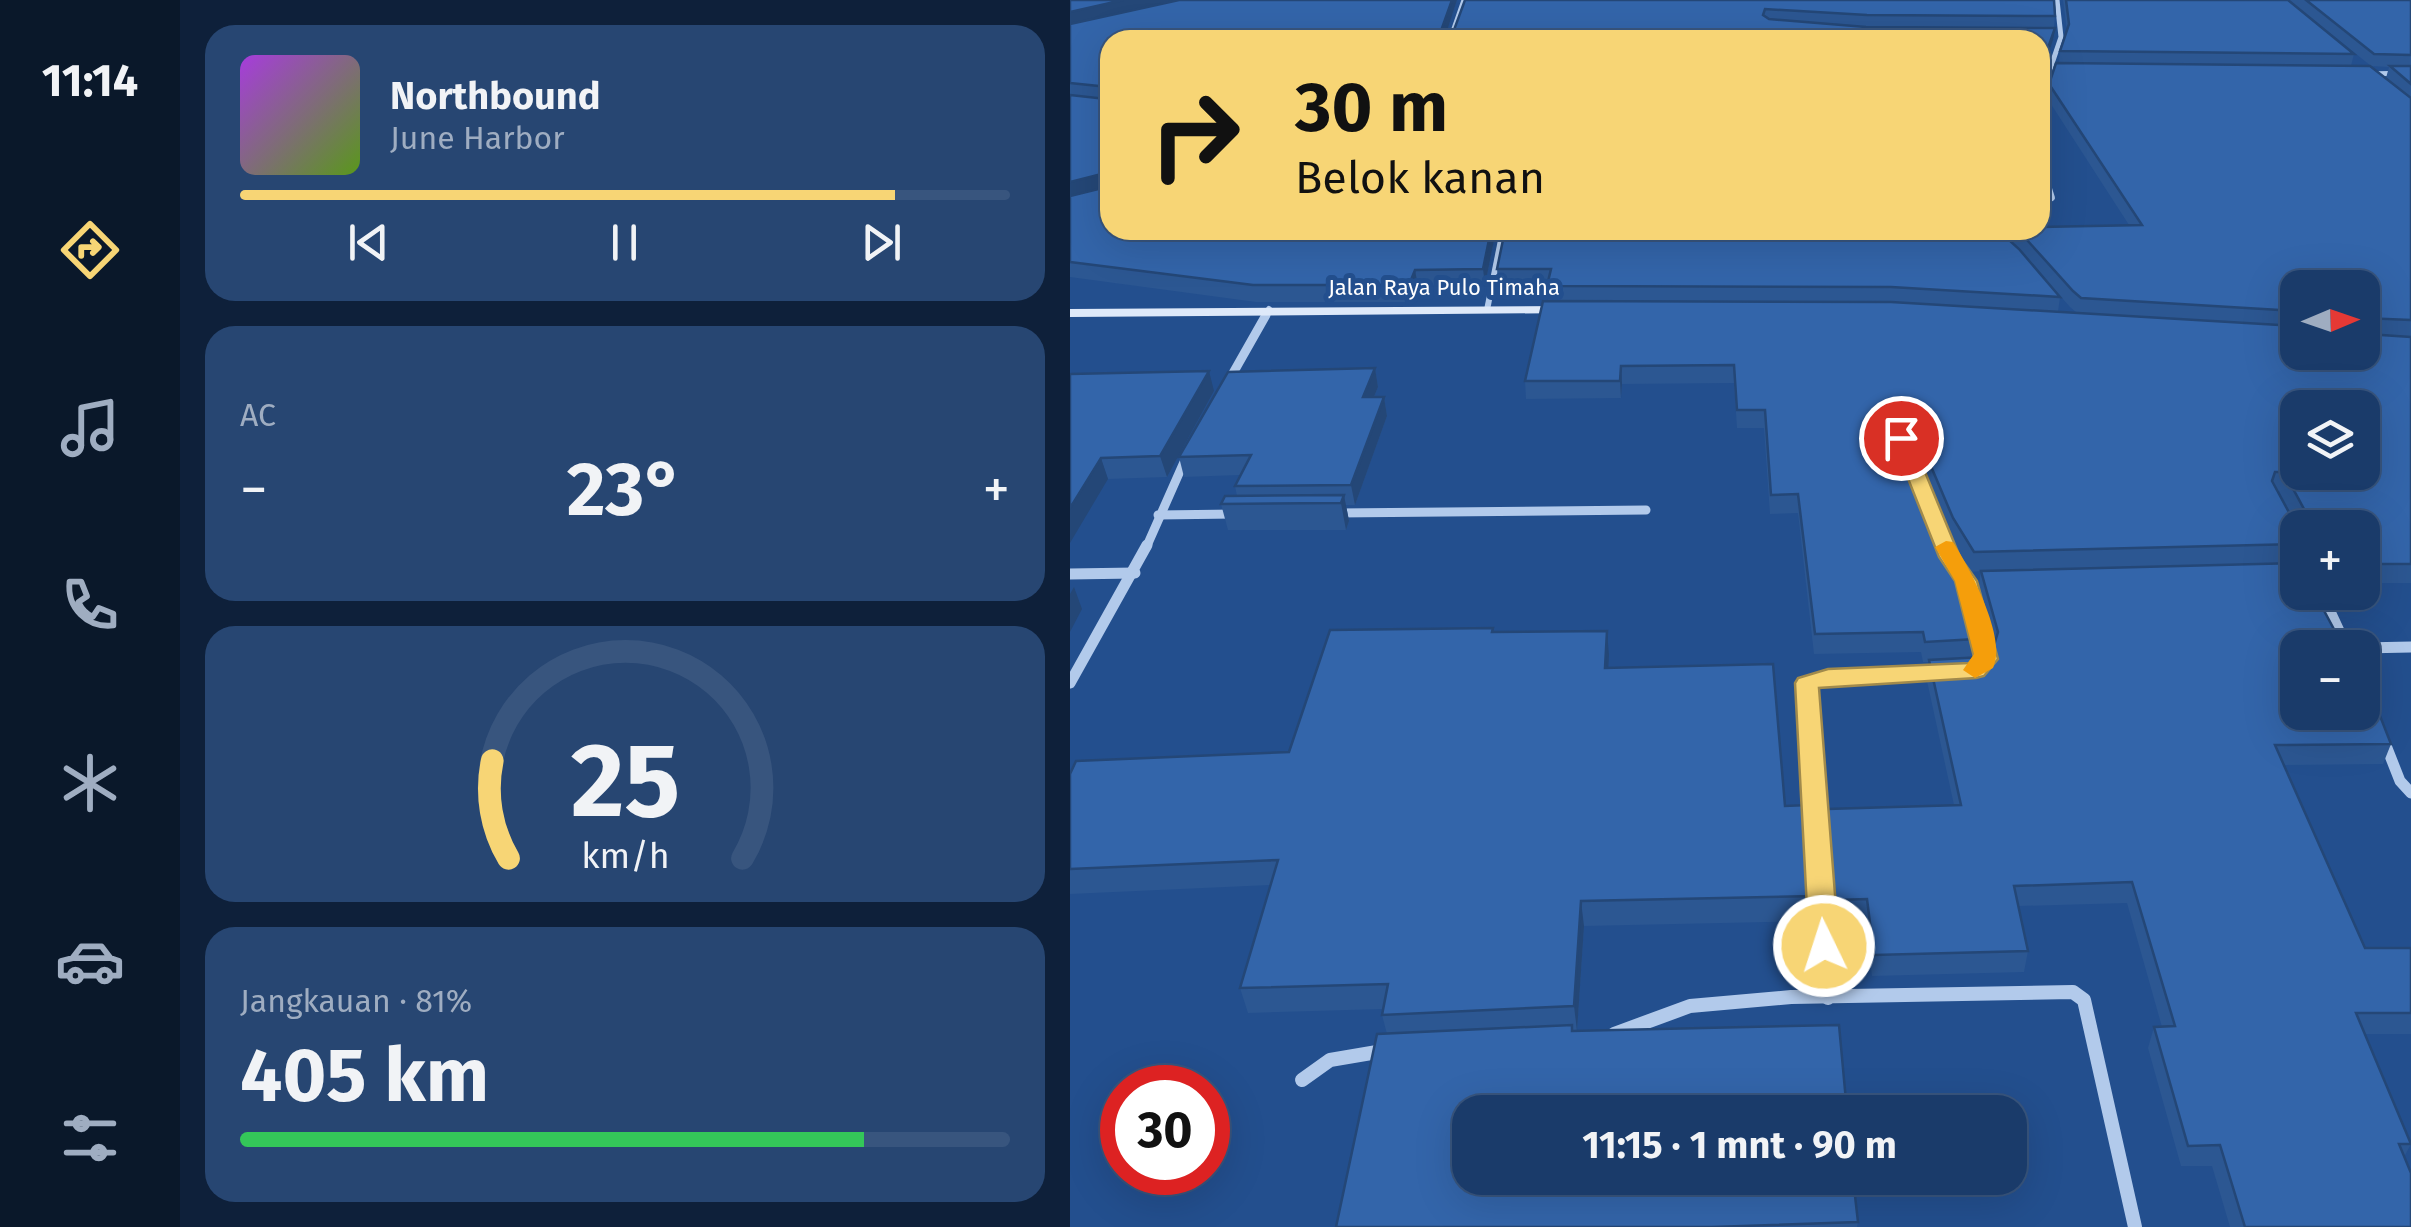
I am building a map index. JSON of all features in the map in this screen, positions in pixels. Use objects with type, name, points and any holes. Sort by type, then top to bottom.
[{"type":"street","points":[[1454,30],[1464,0]]},
{"type":"street","points":[[2050,78],[2061,34],[2057,0]]},
{"type":"street","points":[[2050,34],[2061,34]]},
{"type":"street","points":[[2354,62],[2382,86]]},
{"type":"street","points":[[2348,74],[2411,74]]},
{"type":"street","points":[[1486,310],[1501,240]]},
{"type":"street","points":[[1223,391],[1269,309]]},
{"type":"street","name":"Jalan Raya Pulo Timaha","points":[[1070,313],[1586,310]]},
{"type":"street","points":[[1070,684],[1134,573],[1195,440]]},
{"type":"street","points":[[1908,455],[1950,557]]},
{"type":"street","points":[[1334,513],[1646,510]]},
{"type":"street","points":[[1158,514],[1256,514]]},
{"type":"street","points":[[1958,569],[1966,581],[1986,654],[1984,663],[1976,670]]},
{"type":"street","points":[[1070,574],[1134,573]]},
{"type":"street","points":[[1966,581],[1986,580]]},
{"type":"street","points":[[2380,648],[2411,647]]},
{"type":"street","points":[[1828,998],[1807,683],[1828,677],[1957,671]]},
{"type":"street","points":[[2381,734],[2400,781],[2411,793]]},
{"type":"street","points":[[1596,1039],[1690,1006],[2066,991],[2079,995],[2086,1008],[2134,1227]]},
{"type":"street","points":[[1302,1080],[1330,1060],[1360,1052],[1397,1050]]},
{"type":"building","points":[[1070,0],[1123,0],[1070,12]]},
{"type":"building","points":[[1179,0],[1452,0],[1444,30],[1100,30],[1100,86],[1070,83],[1070,24]]},
{"type":"building","points":[[1465,0],[2054,0],[2055,16],[1867,15],[1765,9],[1763,15],[1769,19],[1866,27],[2055,28],[2050,42],[2050,30],[1454,30]]},
{"type":"building","points":[[2066,0],[2288,0],[2354,54],[2060,51],[2069,24]]},
{"type":"building","points":[[2306,0],[2411,0],[2411,55],[2374,54]]},
{"type":"building","points":[[2056,63],[2370,66],[2411,98],[2411,320],[2380,319],[2380,270],[2280,270],[2280,310],[2081,298],[2027,240],[2050,240],[2050,227],[2142,225],[2050,86]]},
{"type":"building","points":[[2390,66],[2411,66],[2411,84]]},
{"type":"building","points":[[1070,95],[1100,98],[1100,174],[1070,182]]},
{"type":"building","points":[[1100,189],[1100,240],[1489,240],[1483,269],[1415,270],[1409,285],[1253,285],[1070,262],[1070,196]]},
{"type":"building","points":[[1503,240],[2009,240],[2060,297],[1891,287],[1547,286],[1551,269],[1497,269]]},
{"type":"building","points":[[1543,301],[1891,302],[2280,325],[2280,370],[2380,370],[2380,335],[2411,337],[2411,564],[2380,564],[2380,510],[2305,510],[2294,490],[2380,490],[2380,390],[2280,390],[2280,472],[2275,472],[2272,481],[2288,510],[2280,510],[2280,544],[1974,552],[1953,518],[1910,417],[1900,412],[1895,423],[1939,530],[1960,565],[1979,633],[1976,639],[1925,642],[1923,632],[1815,634],[1798,494],[1771,495],[1765,410],[1737,410],[1734,365],[1621,366],[1620,381],[1525,381]]},
{"type":"building","points":[[1375,368],[1363,397],[1384,397],[1351,485],[1235,486],[1251,455],[1179,457],[1228,372]]},
{"type":"building","points":[[1209,371],[1160,456],[1101,458],[1070,508],[1070,374]]},
{"type":"building","points":[[1344,495],[1341,503],[1221,504],[1225,496]]},
{"type":"building","points":[[2280,563],[2280,610],[2324,610],[2334,630],[2280,630],[2280,730],[2380,730],[2380,716],[2391,744],[2275,745],[2365,948],[2411,948],[2411,1013],[2356,1013],[2411,1144],[2399,1144],[2411,1173],[2411,1227],[2245,1227],[2220,1145],[2188,1146],[2154,1027],[2175,1026],[2132,882],[2014,886],[2028,951],[1874,955],[1867,899],[1835,900],[1827,809],[1961,805],[1929,660],[1983,657],[1992,652],[1998,632],[1981,571]]},
{"type":"building","points":[[1493,628],[1492,632],[1607,631],[1605,668],[1773,664],[1785,806],[1809,805],[1814,896],[1581,901],[1574,1006],[1382,1015],[1388,984],[1240,988],[1278,860],[1070,869],[1070,774],[1076,761],[1289,752],[1330,630]]},
{"type":"building","points":[[1572,1025],[1572,1031],[1839,1025],[1845,1095],[1452,1095],[1452,1195],[1855,1195],[1858,1222],[1712,1227],[1336,1227],[1377,1034]]},
{"type":"slow traffic","points":[[1946,547],[1966,581],[1986,654],[1984,663],[1975,670]]},
{"type":"route","points":[[1824,946],[1807,683],[1828,677],[1976,670],[1986,659],[1966,581],[1950,557],[1901,438]]}]
